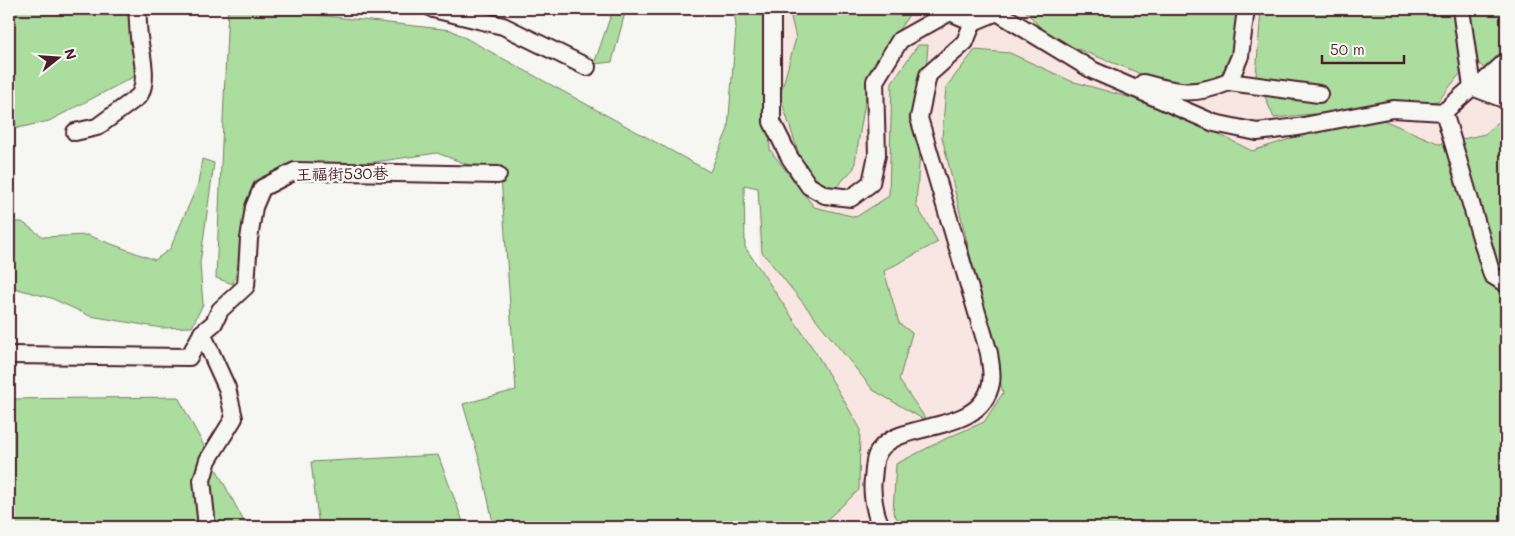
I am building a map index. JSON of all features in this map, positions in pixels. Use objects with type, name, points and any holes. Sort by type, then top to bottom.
[{"type":"street","points":[[75,132],[97,128],[142,92],[144,68],[137,9]]},
{"type":"street","points":[[433,9],[503,26],[587,67]]},
{"type":"street","points":[[772,9],[772,122],[790,158],[809,186],[825,195],[851,198],[871,183],[877,154],[875,81],[900,40],[950,12],[973,22]]},
{"type":"street","points":[[1229,82],[1240,56],[1246,9]]},
{"type":"street","points":[[1461,9],[1475,87]]},
{"type":"street","points":[[882,527],[878,521],[872,485],[876,456],[886,443],[909,432],[949,423],[978,409],[985,399],[992,382],[989,353],[919,118],[928,75],[965,42],[973,22],[998,10],[1092,70],[1214,123],[1257,132],[1298,127],[1393,109],[1444,112],[1506,60]]},
{"type":"street","points":[[1092,70],[1176,92],[1208,90],[1229,82],[1319,94]]},
{"type":"street","points":[[1475,87],[1506,83]]},
{"type":"street","points":[[1475,87],[1506,100]]},
{"type":"street","points":[[1444,112],[1492,275],[1506,284]]},
{"type":"street","name":"王福街530巷","points":[[9,355],[189,357],[202,333],[214,323],[220,310],[246,286],[249,239],[254,207],[262,188],[295,171],[498,175]]},
{"type":"street","points":[[202,333],[227,388],[234,418],[208,460],[202,480],[207,527]]},
{"type":"shaded area","points":[[752,9],[1506,9],[1506,148],[1432,527],[659,527],[763,392]]},
{"type":"green space","points":[[9,9],[130,9],[141,73],[49,121],[9,130]]},
{"type":"green space","points":[[228,9],[263,9],[451,30],[710,172],[728,129],[736,27],[734,9],[762,9],[770,150],[814,207],[856,217],[889,196],[892,82],[918,45],[928,45],[916,205],[938,242],[884,271],[899,323],[912,333],[899,380],[928,422],[873,390],[762,252],[758,188],[744,185],[745,247],[816,353],[860,428],[859,490],[819,527],[494,527],[480,462],[463,404],[516,390],[501,177],[437,153],[264,178],[233,284],[216,278]]},
{"type":"green space","points":[[613,9],[626,9],[612,62],[594,64]]},
{"type":"green space","points":[[789,9],[913,9],[870,72],[854,168],[832,192],[803,167],[780,96],[796,38]]},
{"type":"green space","points":[[1024,9],[1248,9],[1226,90],[1181,96],[1134,71],[1049,38]]},
{"type":"green space","points":[[1261,9],[1454,9],[1464,69],[1438,101],[1274,118],[1256,76]]},
{"type":"green space","points":[[1465,9],[1506,9],[1506,93],[1474,58]]},
{"type":"green space","points":[[975,50],[1010,53],[1071,81],[1135,99],[1207,128],[1252,151],[1315,131],[1381,119],[1440,144],[1485,134],[1506,115],[1506,527],[902,527],[893,512],[896,464],[984,422],[1003,393],[942,137],[946,87]]},
{"type":"green space","points":[[202,159],[214,163],[200,263],[203,304],[192,327],[162,328],[90,316],[51,298],[14,288],[9,291],[9,222],[22,222],[43,237],[87,235],[155,260],[170,249],[198,184]]},
{"type":"green space","points":[[178,397],[247,527],[9,527],[9,399]]},
{"type":"green space","points":[[438,455],[465,527],[319,527],[311,462]]}]
